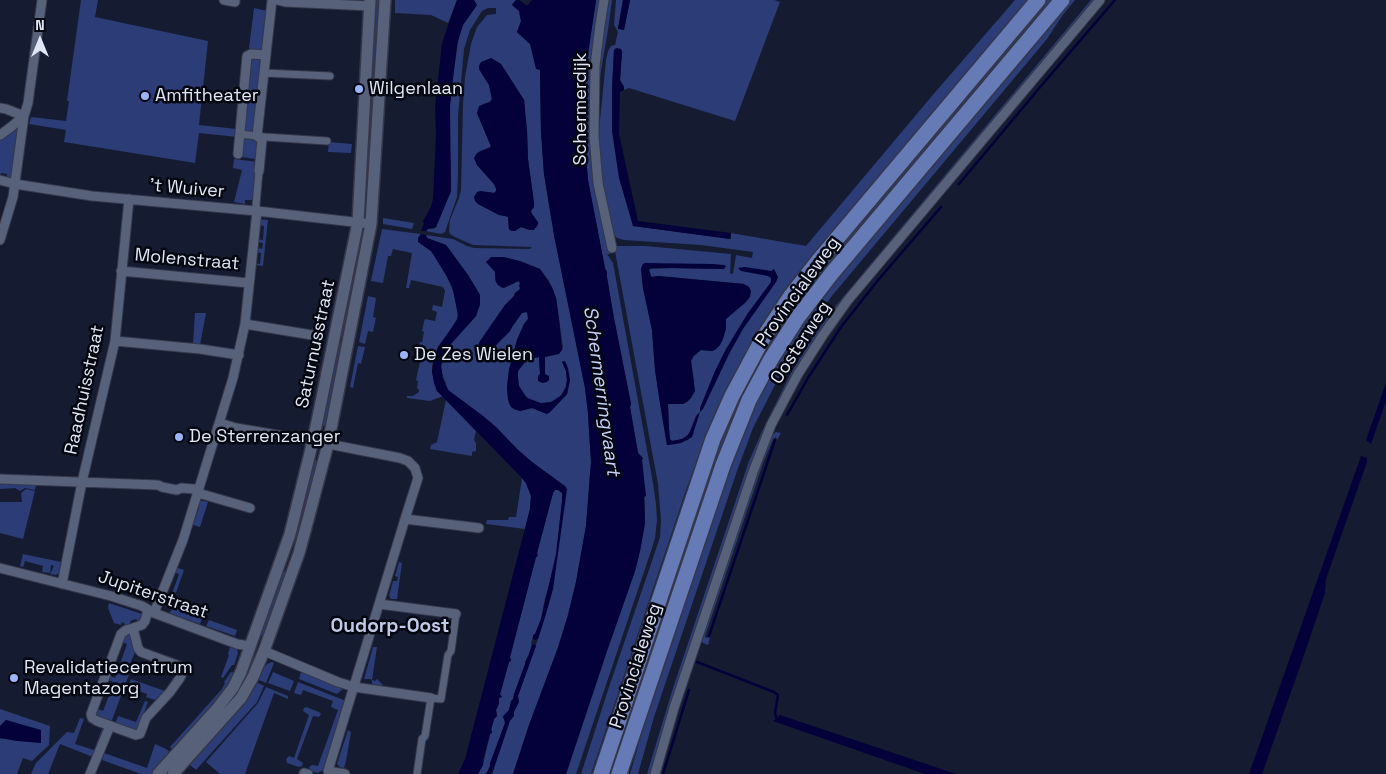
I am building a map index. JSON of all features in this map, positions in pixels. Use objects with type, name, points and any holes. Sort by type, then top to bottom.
[{"type":"highway","name":"Provincialeweg","points":[[601,774],[713,439],[732,396],[763,338],[790,297],[818,261],[1038,0]]},
{"type":"highway","name":"Provincialeweg","points":[[619,774],[723,465],[749,400],[771,359],[798,317],[832,273],[1062,0]]},
{"type":"street","points":[[0,240],[13,197],[42,0]]},
{"type":"street","points":[[224,0],[235,2],[236,0]]},
{"type":"street","points":[[257,136],[272,0]]},
{"type":"street","points":[[277,0],[370,3]]},
{"type":"street","name":"Saturnusstraat","points":[[173,774],[241,698],[264,651],[299,554],[328,444],[371,224],[385,0]]},
{"type":"street","name":"Schermerdijk","points":[[604,0],[595,66],[594,136],[598,183],[612,248]]},
{"type":"street","name":"Oosterweg","points":[[654,774],[674,708],[753,472],[771,425],[798,374],[823,334],[848,300],[1100,0]]},
{"type":"street","name":"Saturnusstraat","points":[[158,774],[229,694],[241,672],[290,534],[313,441],[358,222],[370,3]]},
{"type":"street","points":[[238,154],[247,56],[251,54],[266,55]]},
{"type":"street","points":[[264,73],[330,76]]},
{"type":"street","points":[[0,108],[24,116]]},
{"type":"street","points":[[0,135],[24,116]]},
{"type":"street","points":[[240,134],[326,141]]},
{"type":"street","points":[[133,628],[138,648],[141,652],[182,667],[183,671],[170,692],[146,718],[140,734],[136,735],[97,721],[92,718],[91,714],[121,634],[145,621],[183,540],[220,423],[245,324],[257,211],[262,140],[257,136]]},
{"type":"street","name":"'t Wuiver","points":[[0,180],[92,196],[257,211],[371,224]]},
{"type":"street","name":"Raadhuisstraat","points":[[62,584],[82,482],[115,341],[128,199]]},
{"type":"street","name":"Molenstraat","points":[[121,271],[249,282]]},
{"type":"street","points":[[245,324],[318,336]]},
{"type":"street","points":[[115,341],[200,349],[238,355]]},
{"type":"street","points":[[220,423],[236,428],[400,458],[411,464],[417,472],[418,478],[327,773],[345,774]]},
{"type":"street","points":[[0,479],[158,485],[177,490],[181,488],[194,489],[198,493],[250,508]]},
{"type":"street","points":[[405,519],[479,528]]},
{"type":"street","name":"Jupiterstraat","points":[[0,568],[111,596],[142,606],[237,644],[264,651]]},
{"type":"street","points":[[264,651],[354,687],[441,700],[456,614],[379,604]]},
{"type":"street","points":[[417,774],[431,698]]},
{"type":"street","points":[[90,774],[110,726]]},
{"type":"shaded area","points":[[81,0],[98,0],[95,17],[208,41],[199,125],[237,129],[237,137],[199,133],[195,163],[64,142],[66,130],[29,124],[31,117],[66,121]]},
{"type":"shaded area","points":[[372,0],[382,0],[377,79],[368,79]]},
{"type":"shaded area","points":[[395,0],[457,0],[448,23],[431,15],[395,13]]},
{"type":"shaded area","points":[[474,0],[516,0],[512,5],[519,11],[521,21],[517,32],[530,44],[540,70],[544,174],[554,235],[585,388],[591,462],[586,526],[568,615],[513,774],[490,774],[538,639],[554,564],[541,619],[533,636],[532,645],[509,710],[503,718],[505,723],[490,766],[486,774],[478,774],[483,765],[494,719],[497,716],[496,710],[509,661],[511,661],[510,657],[553,493],[555,490],[558,490],[562,493],[562,485],[517,449],[483,416],[448,390],[442,373],[441,366],[446,351],[450,344],[476,316],[480,295],[446,245],[427,238],[426,235],[453,239],[474,248],[530,249],[532,247],[473,245],[455,237],[449,231],[450,220],[461,190],[463,104],[465,77],[471,44],[477,27],[487,15],[496,14],[496,8],[488,8],[482,11],[470,30],[464,49],[458,116],[457,197],[445,232],[441,234],[426,231],[436,227],[451,191],[449,116],[453,76],[459,36],[463,25],[476,6]],"holes":[[[491,58],[501,64],[524,100],[528,159],[534,203],[531,211],[535,218],[530,230],[521,227],[515,231],[509,229],[508,217],[499,215],[478,204],[488,192],[494,193],[496,191],[494,184],[477,165],[475,156],[480,151],[491,147],[477,113],[483,104],[490,102],[492,99],[489,85],[479,69]],[[530,266],[540,269],[549,281],[556,298],[563,347],[562,350],[545,357],[545,374],[540,374],[539,357],[525,362],[518,371],[519,386],[524,395],[532,401],[546,403],[559,398],[566,387],[566,371],[562,362],[564,361],[570,380],[567,394],[547,414],[532,408],[520,411],[514,409],[509,404],[508,399],[509,370],[517,340],[528,319],[528,313],[522,313],[510,331],[490,353],[484,336],[505,305],[520,290],[520,283],[518,281],[502,288],[495,280],[495,272]],[[562,501],[562,523],[557,550]]]},
{"type":"shaded area","points":[[596,0],[602,0],[595,44],[600,203],[598,209],[599,213],[601,213],[611,252],[607,254],[613,263],[653,483],[657,520],[651,551],[576,774],[566,774],[635,571],[645,523],[643,458],[638,453],[607,272],[588,180],[585,145],[586,67]]},
{"type":"shaded area","points":[[606,0],[612,0],[600,77],[597,111],[595,113]]},
{"type":"shaded area","points":[[616,0],[623,0],[618,28],[624,30],[630,0],[774,0],[780,2],[735,121],[629,88],[624,90],[624,86],[620,81],[622,51],[614,50],[612,89],[633,226],[731,239],[731,233],[806,246],[1015,0],[1031,0],[795,277],[761,325],[731,380],[709,427],[591,774],[581,774],[660,537],[661,520],[658,484],[614,246],[646,246],[731,254],[730,273],[733,274],[736,255],[752,258],[753,252],[701,245],[624,240],[614,235],[598,173],[598,140],[606,60],[611,46],[615,45],[618,32],[614,25]],"holes":[[[712,264],[726,266],[724,269],[649,269],[652,277],[744,284],[730,315],[726,319],[720,345],[712,351],[701,350],[691,361],[694,393],[678,404],[668,404],[670,440],[679,440],[686,437],[690,432],[694,433],[688,440],[667,445],[655,370],[652,330],[643,288],[641,268]]]},
{"type":"shaded area","points":[[1042,0],[1057,0],[954,117],[772,345],[612,774],[606,774],[714,448],[757,355],[813,275]]},
{"type":"shaded area","points":[[1069,0],[1075,0],[1047,39],[831,297],[804,334],[780,375],[753,428],[737,471],[654,717],[638,774],[630,774],[653,694],[723,483],[750,414],[773,369],[805,318],[824,293]]},
{"type":"shaded area","points":[[1091,0],[1096,0],[851,292],[784,393],[664,726],[651,774],[647,774],[673,688],[749,461],[792,371],[834,308]]},
{"type":"shaded area","points":[[254,8],[267,11],[262,52],[251,51],[249,48]]},
{"type":"shaded area","points":[[253,57],[262,58],[254,132],[245,133],[243,130],[251,59]]},
{"type":"shaded area","points":[[368,82],[377,83],[370,208],[361,208]]},
{"type":"shaded area","points":[[15,129],[19,130],[11,177],[6,179],[7,174],[1,173],[0,176],[0,139]]},
{"type":"shaded area","points":[[242,139],[255,139],[259,143],[255,159],[242,157]]},
{"type":"shaded area","points":[[329,142],[352,144],[351,153],[328,152]]},
{"type":"shaded area","points":[[234,159],[258,162],[254,200],[245,200],[245,204],[234,202],[242,170],[233,168]]},
{"type":"shaded area","points":[[383,218],[414,223],[412,229],[383,224]]},
{"type":"shaded area","points":[[258,219],[268,220],[263,266],[255,265],[255,263],[260,264],[261,253],[256,252],[257,248],[262,249],[263,243],[255,242],[256,239],[263,240],[264,226],[257,225]]},
{"type":"shaded area","points":[[382,229],[421,234],[418,238],[421,244],[435,255],[454,293],[458,317],[438,347],[432,366],[437,391],[443,396],[430,401],[407,398],[407,396],[413,396],[419,392],[417,388],[418,381],[416,380],[422,353],[418,351],[420,342],[422,342],[424,322],[425,319],[435,321],[437,312],[432,310],[433,305],[442,307],[445,291],[443,287],[411,280],[409,288],[406,288],[412,253],[393,249],[391,256],[388,256],[383,283],[371,281]]},
{"type":"shaded area","points":[[356,242],[365,244],[346,338],[337,336]]},
{"type":"shaded area","points":[[368,296],[376,298],[373,317],[376,318],[373,332],[368,331],[365,344],[359,342]]},
{"type":"shaded area","points":[[195,313],[206,313],[200,345],[193,344]]},
{"type":"shaded area","points":[[336,342],[345,344],[328,427],[319,425]]},
{"type":"shaded area","points":[[358,346],[365,347],[361,364],[358,363],[353,388],[350,387]]},
{"type":"shaded area","points":[[446,400],[476,431],[474,440],[476,451],[472,452],[472,456],[430,449],[431,445],[437,442]]},
{"type":"shaded area","points":[[776,432],[781,433],[777,440],[776,437],[773,439],[763,463],[705,636],[706,638],[710,637],[708,645],[700,640],[769,437]]},
{"type":"shaded area","points":[[312,459],[321,462],[305,521],[296,519]]},
{"type":"shaded area","points":[[522,478],[531,496],[525,529],[486,524],[487,520],[508,520],[509,517],[516,517]]},
{"type":"shaded area","points":[[0,481],[36,485],[35,490],[25,488],[20,491],[15,488],[0,489]]},
{"type":"shaded area","points":[[26,489],[35,491],[23,539],[0,533],[0,502],[22,502],[21,493]]},
{"type":"shaded area","points":[[199,500],[208,502],[200,527],[193,525],[199,507],[197,505]]},
{"type":"shaded area","points":[[23,554],[61,562],[59,573],[56,575],[50,574],[54,566],[51,565],[50,573],[42,572],[43,566],[25,561],[23,567],[20,566]]},
{"type":"shaded area","points":[[399,562],[402,563],[397,599],[391,599],[389,596],[393,581],[397,581],[398,577],[395,576]]},
{"type":"shaded area","points":[[175,567],[184,570],[172,604],[162,601],[164,596],[170,598],[174,588],[179,574],[174,572]]},
{"type":"shaded area","points":[[280,570],[289,573],[266,637],[257,634]]},
{"type":"shaded area","points":[[109,603],[142,614],[140,620],[138,622],[136,619],[130,621],[131,625],[125,626],[122,622],[121,625],[114,623],[108,608]]},
{"type":"shaded area","points":[[174,607],[202,618],[200,624],[169,613]]},
{"type":"shaded area","points":[[209,620],[237,630],[235,636],[206,626]]},
{"type":"shaded area","points":[[130,633],[136,650],[130,664],[132,665],[125,686],[108,680],[110,676],[115,678],[127,644],[122,642],[125,635]]},
{"type":"shaded area","points":[[230,647],[237,649],[238,653],[234,665],[232,665],[223,678],[221,677]]},
{"type":"shaded area","points":[[373,647],[377,647],[372,680],[375,681],[377,679],[383,685],[379,688],[372,684],[371,679],[364,679]]},
{"type":"shaded area","points":[[272,662],[274,663],[266,683],[257,679],[264,665],[266,666]]},
{"type":"shaded area","points":[[231,672],[235,673],[225,692],[173,750],[170,747],[222,689],[224,682]]},
{"type":"shaded area","points":[[273,672],[294,681],[290,691],[268,683]]},
{"type":"shaded area","points":[[301,672],[343,689],[337,694],[299,679]]},
{"type":"shaded area","points":[[131,679],[165,691],[155,700],[146,697],[147,694],[128,687]]},
{"type":"shaded area","points":[[256,682],[264,686],[257,702],[196,770],[189,764]]},
{"type":"shaded area","points":[[298,682],[346,701],[325,767],[318,773],[311,771],[309,767],[312,765],[318,766],[338,710],[331,707],[333,701],[303,690],[301,695],[294,693]]},
{"type":"shaded area","points":[[107,684],[123,690],[111,723],[97,718],[95,715],[98,709],[103,711],[112,688]]},
{"type":"shaded area","points":[[266,687],[288,696],[288,699],[274,693],[245,774],[220,774],[206,762],[258,703]]},
{"type":"shaded area","points":[[145,701],[148,702],[138,730],[135,732],[115,724],[118,716],[136,722]]},
{"type":"shaded area","points":[[306,707],[321,714],[319,717],[313,716],[297,759],[303,763],[299,767],[287,763],[286,759],[289,756],[294,758],[309,715],[303,711]]},
{"type":"shaded area","points":[[0,709],[50,726],[49,745],[32,761],[23,758],[17,774],[0,774],[0,738],[3,739],[6,720],[0,726]]},
{"type":"shaded area","points":[[80,718],[84,719],[75,744],[94,750],[103,729],[93,757],[60,744],[48,774],[31,774],[36,763],[67,732],[74,733]]},
{"type":"shaded area","points":[[348,730],[351,732],[344,768],[337,764]]},
{"type":"shaded area","points":[[155,744],[171,753],[152,774],[141,774],[102,760],[104,753],[147,768]]},
{"type":"water","points":[[457,0],[474,0],[477,5],[463,25],[457,44],[450,105],[451,191],[436,227],[421,231],[423,221],[433,199],[436,135],[435,107],[442,43]]},
{"type":"water","name":"Schermerringvaart","points":[[516,0],[527,6],[532,0],[596,0],[586,67],[585,145],[588,180],[607,272],[638,453],[643,458],[646,496],[644,497],[645,523],[635,571],[566,774],[513,774],[568,615],[586,526],[591,462],[585,388],[554,235],[544,174],[540,70],[536,69],[530,44],[517,32],[521,21],[519,11],[512,5]]},
{"type":"water","points":[[623,0],[630,0],[624,30],[618,29]]},
{"type":"water","points":[[616,48],[622,51],[620,80],[624,87],[624,90],[620,92],[619,134],[638,221],[731,233],[730,239],[633,226],[619,178],[612,131],[612,89],[614,50]]},
{"type":"water","points":[[491,58],[501,64],[524,100],[528,159],[534,203],[531,211],[538,222],[534,230],[521,227],[511,231],[509,229],[508,217],[499,215],[478,204],[474,197],[477,192],[494,193],[496,191],[494,184],[477,165],[474,158],[477,153],[491,147],[477,113],[479,106],[490,102],[492,99],[489,85],[479,69],[481,62]]},
{"type":"water","points":[[421,234],[446,245],[480,295],[480,305],[476,316],[446,351],[441,366],[443,379],[448,390],[483,416],[517,449],[567,489],[553,589],[546,614],[538,639],[535,640],[533,635],[541,619],[556,554],[562,501],[562,493],[558,490],[555,490],[553,493],[510,657],[511,661],[509,662],[500,694],[502,697],[499,698],[496,710],[497,716],[494,719],[483,765],[478,774],[458,774],[465,759],[530,509],[531,496],[522,478],[437,391],[432,372],[434,358],[438,347],[457,320],[458,314],[452,286],[431,251],[418,242]]},
{"type":"water","points":[[491,257],[504,257],[540,269],[552,287],[556,298],[562,350],[559,354],[545,357],[545,374],[549,376],[549,380],[542,383],[538,381],[540,374],[539,357],[529,359],[518,371],[519,386],[527,398],[541,403],[551,402],[562,395],[566,387],[566,371],[562,362],[565,361],[570,380],[567,394],[547,414],[532,408],[520,411],[514,409],[511,407],[508,399],[509,370],[517,340],[528,319],[527,312],[522,313],[510,331],[490,353],[485,356],[478,355],[476,349],[480,341],[505,305],[520,288],[518,281],[504,288],[498,285],[495,272],[486,262]]},
{"type":"water","points":[[645,263],[724,265],[726,266],[724,269],[651,268],[649,270],[652,277],[744,284],[751,291],[750,297],[745,303],[726,319],[726,329],[720,345],[715,350],[701,350],[693,356],[691,361],[695,391],[691,398],[683,404],[668,404],[670,439],[672,441],[682,439],[689,434],[696,416],[700,412],[692,437],[681,443],[669,445],[667,445],[660,404],[652,330],[643,288],[641,268]]},
{"type":"water","points":[[744,267],[772,271],[774,269],[778,277],[776,282],[743,329],[700,412],[715,371],[726,349],[748,313],[771,282],[771,278],[768,276],[741,271],[738,268]]},
{"type":"water","points":[[1386,383],[1386,401],[1371,444],[1366,440]]},
{"type":"water","points":[[1361,456],[1367,458],[1367,462],[1326,579],[1325,593],[1302,661],[1262,774],[1249,774]]},
{"type":"water","points":[[534,644],[536,646],[518,696],[519,702],[514,716],[510,721],[492,774],[485,774],[490,766],[505,723],[503,716],[509,710],[525,662]]},
{"type":"water","points":[[780,715],[956,774],[925,774],[773,721]]},
{"type":"water","points":[[6,720],[41,730],[41,743],[0,738],[0,726]]},
{"type":"waterway","points":[[959,184],[1115,0]]},
{"type":"waterway","points":[[787,415],[841,327],[879,279],[941,207]]},
{"type":"waterway","points":[[709,636],[775,440]]},
{"type":"waterway","points":[[697,662],[774,692],[778,695],[776,717]]},
{"type":"waterway","points":[[663,774],[689,690]]},
{"type":"place","name":"Wilgenlaan","points":[[359,89]]},
{"type":"place","name":"Amfitheater","points":[[145,96]]},
{"type":"place","name":"De Zes Wielen","points":[[404,355]]},
{"type":"place","name":"De Sterrenzanger","points":[[179,437]]},
{"type":"place","name":"Revalidatiecentrum Magentazorg","points":[[14,678]]},
{"type":"district","name":"Oudorp-Oost","points":[[390,627]]}]
